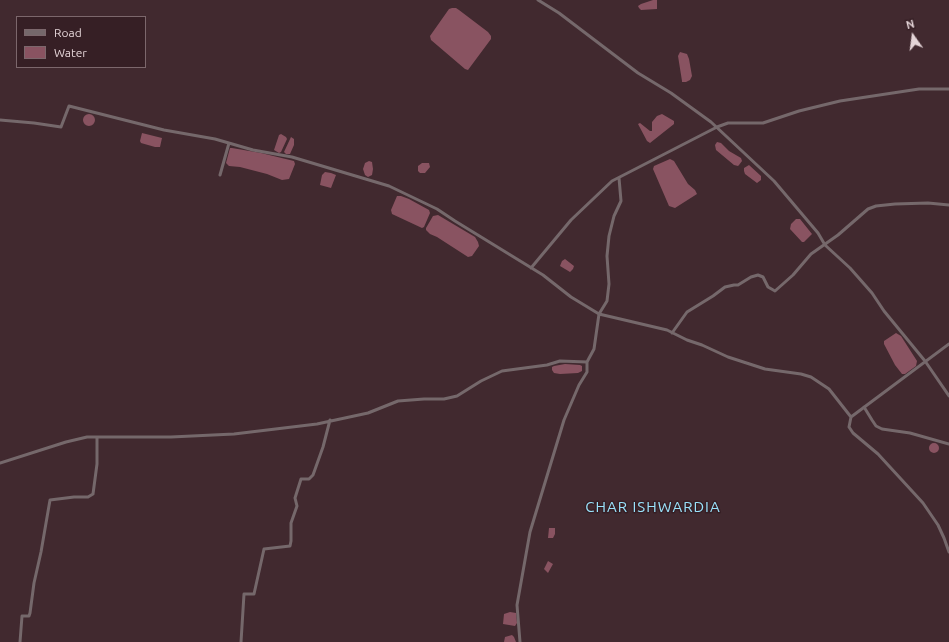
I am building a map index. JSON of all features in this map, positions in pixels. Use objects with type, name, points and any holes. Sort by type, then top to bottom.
[{"type":"street","points":[[538,0],[558,13],[638,73],[671,93],[717,127],[774,181],[818,233],[825,245],[841,258],[863,283],[925,361],[949,396]]},
{"type":"street","points":[[531,268],[571,220],[612,181],[728,122],[763,123],[799,111],[840,101],[918,89],[949,90]]},
{"type":"street","points":[[0,120],[61,127],[69,106],[164,130],[215,138],[253,150],[292,157],[389,186],[437,209],[543,275],[572,297],[599,314],[649,325],[672,333],[728,357],[765,369],[801,374],[811,377],[829,389],[851,417]]},
{"type":"street","points":[[220,175],[229,143]]},
{"type":"street","points":[[520,642],[517,605],[530,532],[564,420],[587,372],[587,362],[594,349],[599,314],[607,301],[609,284],[607,256],[611,227],[621,201],[619,178]]},
{"type":"street","points":[[672,333],[687,312],[725,287],[738,285],[751,277],[758,275],[763,277],[768,287],[775,291],[793,275],[811,254],[838,235],[868,209],[895,204],[928,203],[949,205]]},
{"type":"street","points":[[949,344],[851,417],[849,427],[853,433],[878,454],[923,503],[938,525],[949,552]]},
{"type":"street","points":[[0,463],[66,442],[97,436],[171,437],[234,434],[317,424],[368,413],[398,401],[444,399],[457,396],[481,381],[502,371],[547,365],[560,361],[587,362]]},
{"type":"street","points":[[864,407],[876,426],[882,429],[910,433],[949,444]]},
{"type":"street","points":[[242,642],[244,594],[254,594],[264,549],[290,546],[292,541],[290,529],[297,506],[295,498],[301,478],[309,479],[313,475],[323,447],[330,420]]},
{"type":"street","points":[[20,642],[22,616],[29,616],[30,613],[34,583],[50,500],[88,497],[92,494],[97,464],[97,436]]},
{"type":"water","points":[[657,0],[657,9],[641,10],[638,6],[641,4]]},
{"type":"water","points":[[452,8],[459,10],[488,32],[491,36],[491,39],[468,70],[431,40],[430,36],[449,9]]},
{"type":"water","points":[[680,52],[687,54],[689,59],[692,76],[690,80],[686,82],[682,82],[678,56]]},
{"type":"water","points":[[87,114],[91,114],[95,120],[91,126],[87,126],[83,122],[83,118]]},
{"type":"water","points":[[662,114],[674,121],[674,124],[650,143],[647,141],[638,124],[640,123],[652,131],[652,122],[657,116]]},
{"type":"water","points":[[142,133],[162,138],[160,147],[141,143]]},
{"type":"water","points":[[281,134],[287,139],[281,152],[279,153],[274,150],[279,135]]},
{"type":"water","points":[[291,137],[294,139],[294,145],[290,154],[286,154],[284,152]]},
{"type":"water","points":[[717,142],[721,143],[729,151],[741,158],[742,161],[738,166],[734,165],[716,150],[715,145]]},
{"type":"water","points":[[230,148],[261,153],[294,161],[295,164],[289,179],[282,180],[267,174],[240,167],[229,166],[226,163]]},
{"type":"water","points":[[670,159],[674,161],[688,184],[697,194],[675,208],[669,206],[653,169],[654,166]]},
{"type":"water","points":[[369,161],[372,162],[373,169],[372,175],[368,177],[365,175],[363,169],[365,163]]},
{"type":"water","points":[[422,163],[429,163],[430,167],[425,173],[420,173],[418,171],[418,166]]},
{"type":"water","points":[[749,165],[761,176],[761,180],[757,183],[745,174],[744,168]]},
{"type":"water","points":[[325,172],[336,175],[331,188],[320,185],[322,175]]},
{"type":"water","points":[[397,196],[409,199],[429,210],[430,213],[424,227],[422,228],[392,214],[391,210]]},
{"type":"water","points":[[438,215],[475,237],[479,246],[472,256],[468,257],[430,234],[426,230],[433,216]]},
{"type":"water","points":[[796,219],[800,219],[812,234],[804,242],[802,242],[790,229],[791,224]]},
{"type":"water","points":[[565,259],[574,266],[570,272],[560,266],[562,261]]},
{"type":"water","points":[[896,333],[901,336],[917,361],[916,366],[905,374],[902,374],[895,365],[884,344],[884,341]]},
{"type":"water","points":[[565,364],[580,365],[582,366],[582,371],[578,373],[560,374],[554,373],[552,370],[552,367],[554,366]]},
{"type":"water","points":[[932,443],[936,443],[939,448],[936,453],[932,453],[929,450],[929,446]]},
{"type":"water","points":[[549,528],[555,528],[553,538],[548,538]]},
{"type":"water","points":[[548,561],[553,564],[548,573],[544,569]]},
{"type":"water","points":[[510,612],[516,613],[517,623],[515,626],[503,624],[504,614]]},
{"type":"water","points":[[512,635],[516,642],[504,642],[505,637]]},
{"type":"district","name":"CHAR ISHWARDIA","points":[[653,507]]}]
